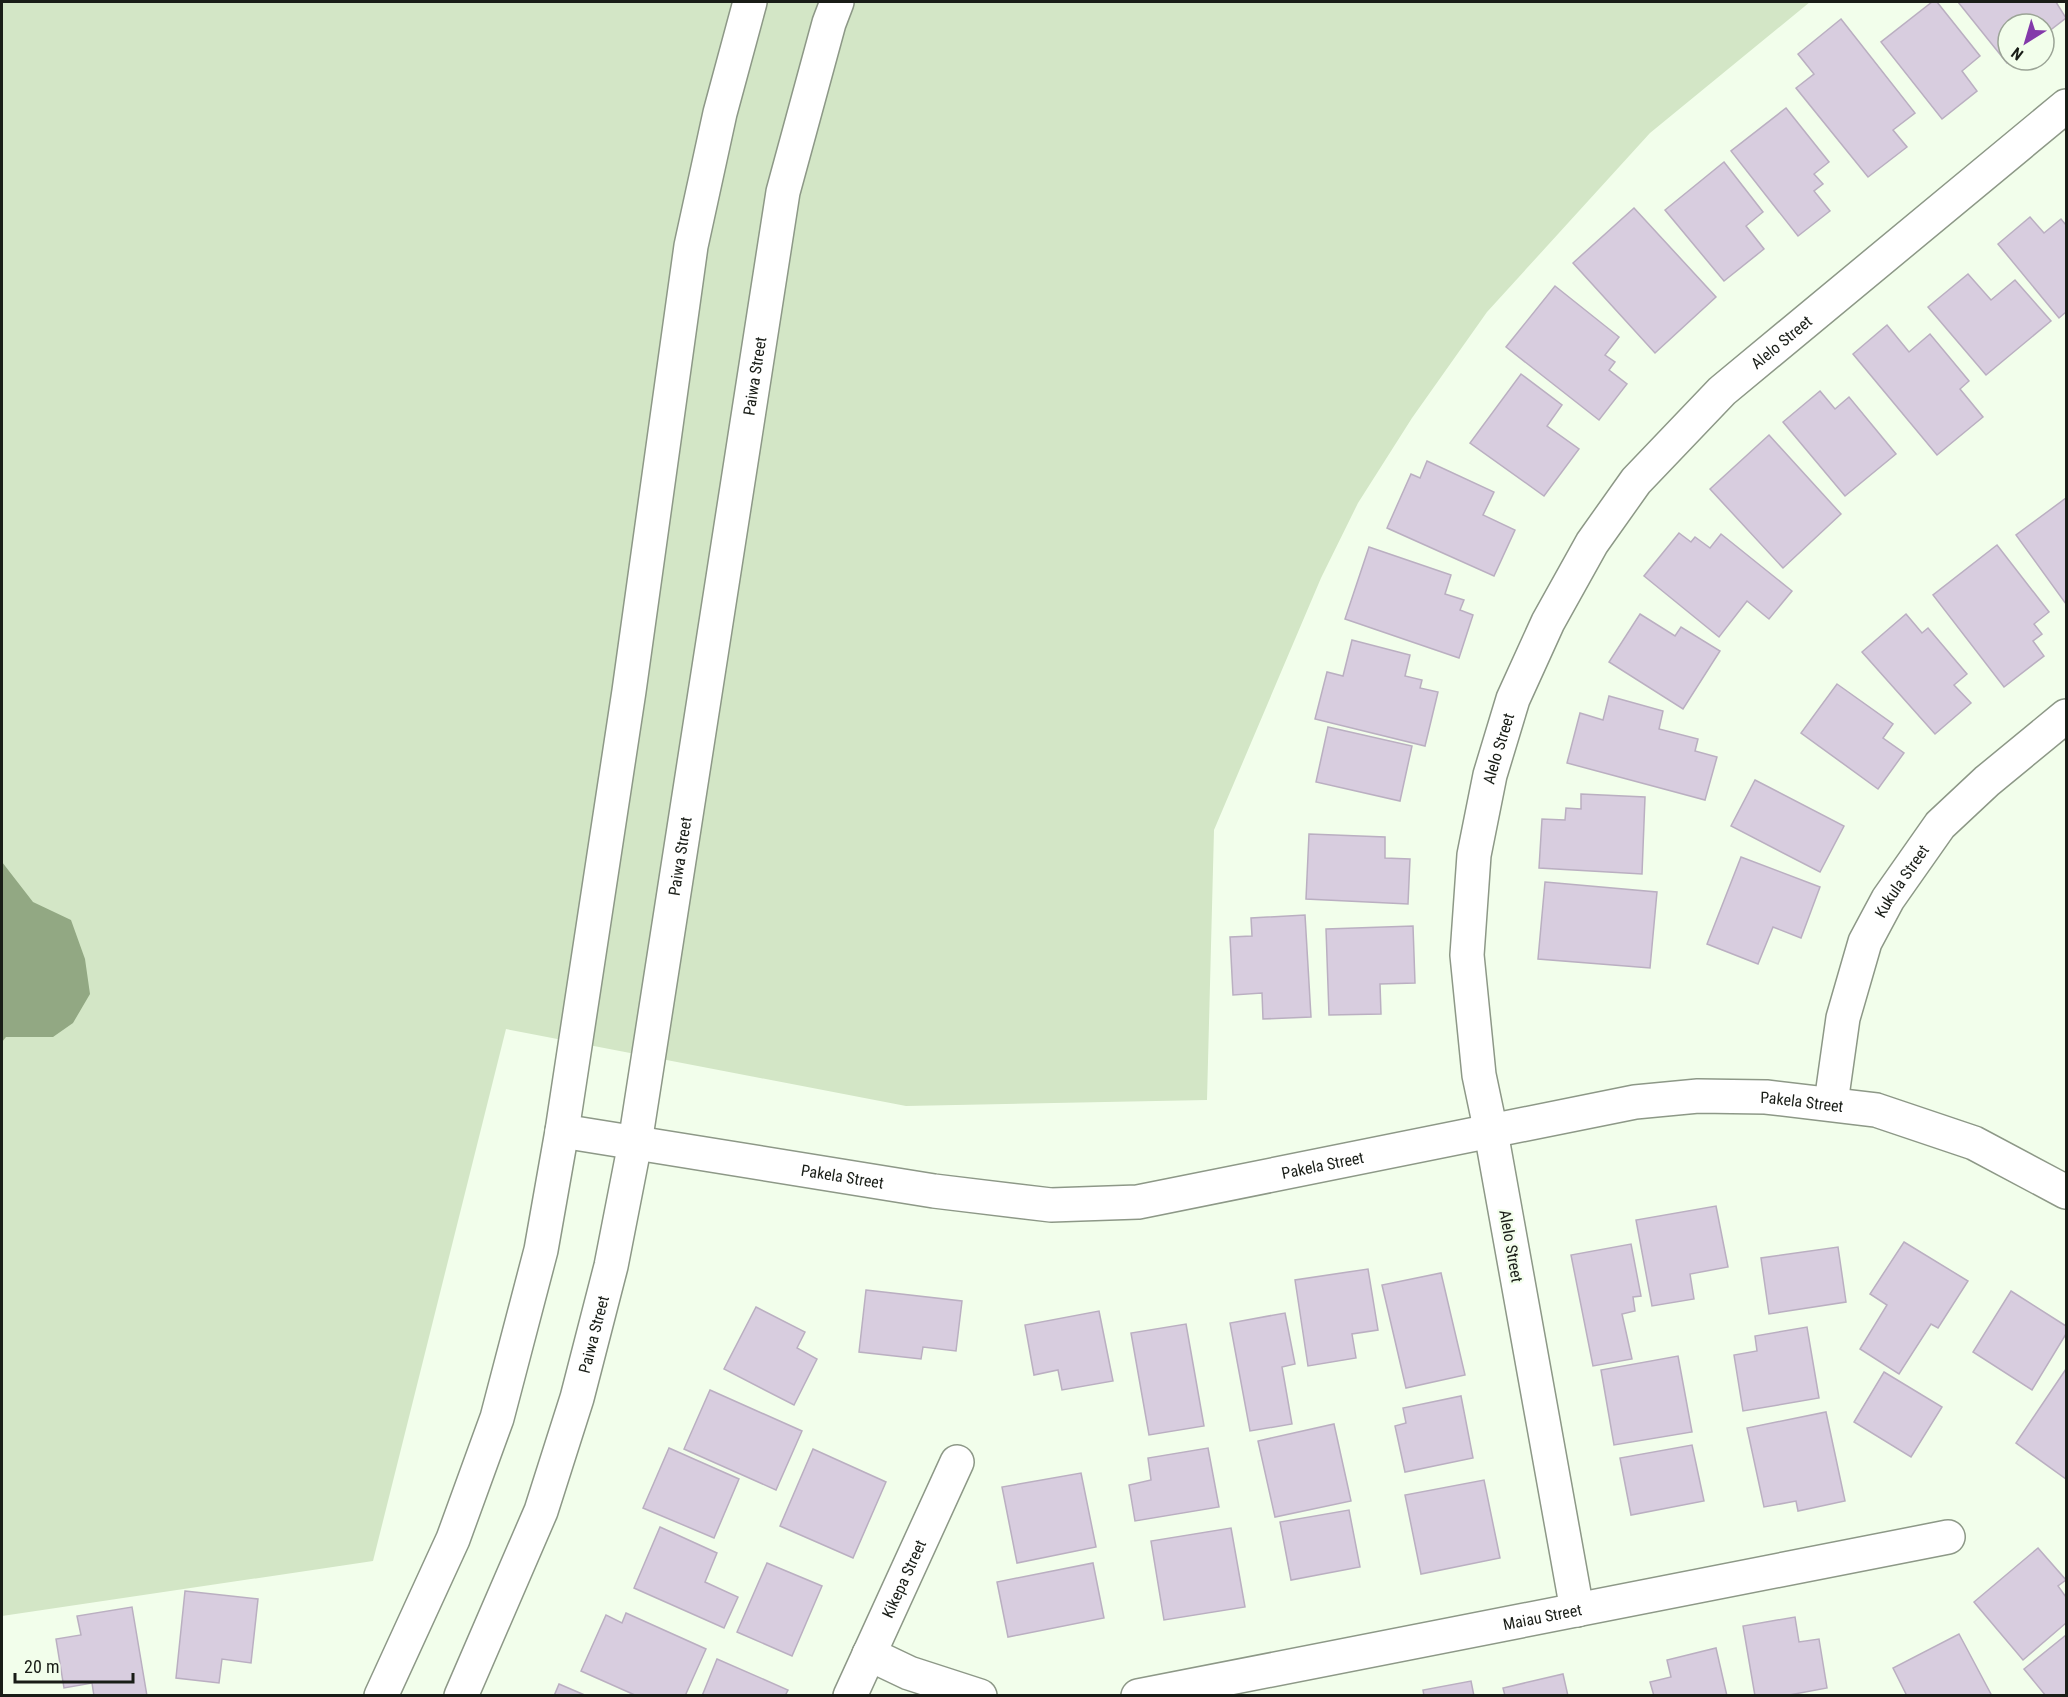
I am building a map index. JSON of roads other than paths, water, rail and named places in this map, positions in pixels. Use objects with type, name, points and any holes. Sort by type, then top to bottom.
[{"type":"street","points":[[381,1695],[453,1539],[498,1418],[541,1250],[562,1131],[629,691],[691,246],[720,113],[750,2]]},
{"type":"street","name":"Paiwa Street","points":[[461,1695],[541,1511],[577,1398],[611,1266],[635,1143],[783,192],[829,23],[837,2]]},
{"type":"street","name":"Alelo Street","points":[[1577,1610],[1479,1075],[1467,956],[1474,855],[1490,775],[1513,699],[1548,622],[1592,543],[1636,482],[1722,392],[2067,106]]},
{"type":"street","name":"Kukula Street","points":[[1831,1103],[1839,1036],[1846,1007],[1865,942],[1888,899],[1940,825],[1987,781],[2067,717]]},
{"type":"street","name":"Pakela Street","points":[[562,1131],[934,1191],[1051,1205],[1138,1202],[1635,1102],[1698,1096],[1766,1098],[1831,1103],[1876,1110],[1974,1143],[2067,1192]]},
{"type":"street","name":"Kikepa Street","points":[[850,1695],[957,1462]]},
{"type":"street","name":"Maiau Street","points":[[1138,1695],[1948,1537]]},
{"type":"street","points":[[868,1654],[909,1673],[980,1695]]}]
